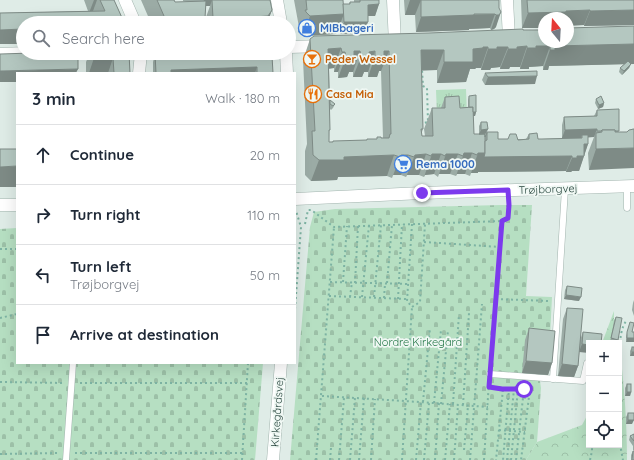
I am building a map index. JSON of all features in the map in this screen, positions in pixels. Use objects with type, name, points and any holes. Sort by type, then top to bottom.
[{"type":"street","points":[[125,0],[132,16]]},
{"type":"street","points":[[277,0],[280,16]]},
{"type":"street","points":[[393,0],[391,44],[408,43]]},
{"type":"street","points":[[507,0],[509,38]]},
{"type":"street","points":[[495,39],[523,38]]},
{"type":"street","points":[[296,47],[332,45]]},
{"type":"street","points":[[0,54],[16,53]]},
{"type":"street","points":[[139,72],[140,60]]},
{"type":"street","points":[[286,60],[287,72]]},
{"type":"street","name":"Trøjborgvej","points":[[296,199],[422,193],[630,187]]},
{"type":"street","points":[[0,205],[16,205]]},
{"type":"street","name":"Kirkegårdsvej","points":[[273,460],[281,364]]},
{"type":"lane","points":[[627,208],[630,187]]},
{"type":"lane","points":[[553,379],[565,189]]},
{"type":"lane","points":[[66,457],[73,364]]},
{"type":"lane","points":[[490,374],[583,381],[586,368]]},
{"type":"path","points":[[420,130],[420,124],[428,122],[427,88],[423,86],[422,70]]},
{"type":"path","points":[[305,224],[308,210],[311,210],[334,227],[502,221],[508,218],[508,190]]},
{"type":"path","points":[[296,211],[301,227],[296,295]]},
{"type":"path","points":[[484,460],[502,221]]},
{"type":"path","points":[[398,299],[402,224]]},
{"type":"path","points":[[402,460],[412,307],[407,299],[412,224]]},
{"type":"path","points":[[412,307],[420,302],[425,224]]},
{"type":"path","points":[[362,297],[369,225]]},
{"type":"path","points":[[374,298],[381,225]]},
{"type":"path","points":[[384,298],[392,225]]},
{"type":"path","points":[[342,282],[347,226]]},
{"type":"path","points":[[355,282],[358,226]]},
{"type":"path","points":[[316,460],[334,227]]},
{"type":"path","points":[[424,242],[500,247]]},
{"type":"path","points":[[0,249],[16,248]]},
{"type":"path","points":[[330,282],[408,284]]},
{"type":"path","points":[[350,297],[352,282]]},
{"type":"path","points":[[329,296],[407,299]]},
{"type":"path","points":[[496,299],[558,301]]},
{"type":"path","points":[[470,460],[482,304]]},
{"type":"path","points":[[464,405],[469,313]]},
{"type":"path","points":[[0,318],[16,314]]},
{"type":"path","points":[[445,460],[460,314]]},
{"type":"path","points":[[619,376],[621,335],[626,320]]},
{"type":"path","points":[[416,460],[430,328]]},
{"type":"path","points":[[434,403],[441,330]]},
{"type":"path","points":[[435,460],[448,330]]},
{"type":"path","points":[[242,460],[248,364]]},
{"type":"path","points":[[0,382],[247,383]]},
{"type":"path","points":[[489,387],[502,389],[530,389],[521,460]]},
{"type":"path","points":[[496,460],[502,389]]},
{"type":"path","points":[[503,460],[509,389]]},
{"type":"path","points":[[507,460],[514,389]]},
{"type":"path","points":[[511,460],[518,389]]},
{"type":"path","points":[[516,460],[524,389]]},
{"type":"path","points":[[322,396],[488,407]]},
{"type":"path","points":[[339,460],[344,398]]},
{"type":"path","points":[[350,460],[355,398]]},
{"type":"path","points":[[360,460],[364,398]]},
{"type":"path","points":[[371,460],[375,399]]},
{"type":"path","points":[[424,460],[429,403]]},
{"type":"path","points":[[454,460],[458,405]]},
{"type":"path","points":[[464,450],[468,406]]},
{"type":"path","points":[[499,430],[525,432]]},
{"type":"path","points":[[330,460],[331,448]]},
{"type":"path","points":[[590,460],[592,448]]},
{"type":"path","points":[[621,448],[623,460]]},
{"type":"path","points":[[0,454],[66,457],[242,453]]},
{"type":"green space","points":[[466,89],[467,115],[437,116],[436,90]]},
{"type":"green space","name":"Nordre Kirkegård","points":[[532,205],[526,296],[552,297],[550,337],[535,347],[541,388],[537,442],[526,460],[290,460],[310,227],[314,212],[335,209]]},
{"type":"green space","points":[[16,228],[16,364],[263,364],[255,460],[0,460],[0,229]]},
{"type":"green space","points":[[614,311],[614,319],[616,319],[619,340],[603,340]]},
{"type":"green space","points":[[622,372],[625,402],[627,460],[526,460],[537,442],[582,425],[586,418],[586,448],[622,448]]},
{"type":"building","points":[[100,0],[114,0],[121,16],[16,16],[16,29],[0,30],[0,13],[105,11]]},
{"type":"building","points":[[157,0],[174,0],[175,2],[206,1],[205,16],[164,16]]},
{"type":"building","points":[[212,0],[270,0],[272,10],[268,16],[213,16]]},
{"type":"building","points":[[306,0],[343,0],[344,14],[310,16],[305,10],[307,10]]},
{"type":"building","points":[[360,0],[379,0],[379,4],[368,5],[368,22],[344,22],[343,4],[360,2]]},
{"type":"building","points":[[421,0],[499,0],[499,8],[501,12],[499,15],[474,14],[421,17]]},
{"type":"building","points":[[527,0],[634,0],[634,10],[590,10],[528,13]]},
{"type":"building","points":[[634,26],[634,44],[574,46],[574,28]]},
{"type":"building","points":[[538,30],[538,46],[536,46],[536,48],[527,48],[527,46],[517,47],[517,49],[497,47],[497,49],[488,49],[488,47],[483,47],[473,49],[473,62],[444,62],[444,50],[421,50],[422,136],[433,136],[432,108],[445,108],[445,97],[459,96],[460,108],[473,107],[474,134],[485,134],[485,153],[478,153],[477,155],[472,153],[464,153],[463,156],[458,154],[446,154],[445,156],[441,154],[432,154],[431,156],[426,154],[415,155],[414,157],[401,155],[400,157],[394,155],[344,157],[344,160],[319,160],[313,155],[312,131],[315,131],[310,39],[314,36]],"holes":[[[341,48],[342,52],[345,52],[346,57],[354,57],[354,51],[360,51],[361,57],[370,56],[369,52],[375,51],[375,57],[384,56],[384,51],[389,51],[391,134],[389,138],[377,137],[377,139],[329,142],[328,49]]]},
{"type":"building","points":[[0,54],[16,54],[16,60],[78,60],[78,69],[0,71]]},
{"type":"building","points":[[113,60],[129,60],[130,72],[114,72]]},
{"type":"building","points":[[155,60],[272,60],[273,72],[257,72],[257,67],[171,70],[171,72],[156,72]]},
{"type":"building","points":[[628,61],[631,64],[624,71],[620,68]]},
{"type":"building","points":[[537,71],[537,76],[488,77],[485,73]]},
{"type":"building","points":[[476,95],[476,112],[473,112],[473,107],[469,107],[469,96]]},
{"type":"building","points":[[601,96],[604,103],[599,105],[596,99]]},
{"type":"building","points":[[330,100],[335,104],[333,106],[330,104]]},
{"type":"building","points":[[619,109],[619,131],[597,131],[597,129],[565,130],[564,117],[597,116],[597,110]]},
{"type":"building","points":[[481,122],[487,122],[488,129],[481,130]]},
{"type":"building","points":[[634,129],[634,148],[596,149],[596,133],[602,132],[602,130],[627,132]]},
{"type":"building","points":[[487,132],[498,132],[498,139],[508,139],[510,134],[516,134],[518,140],[529,139],[529,134],[537,133],[538,139],[582,138],[582,135],[588,135],[588,144],[584,144],[584,156],[577,156],[577,158],[572,158],[572,156],[484,157]]},
{"type":"building","points":[[0,149],[16,149],[16,166],[0,167]]},
{"type":"building","points":[[567,286],[582,288],[581,297],[566,295]]},
{"type":"building","points":[[567,308],[583,309],[578,366],[562,364]]},
{"type":"building","points":[[616,317],[622,318],[618,340],[611,338]]},
{"type":"building","points":[[630,322],[634,323],[632,332],[634,332],[634,338],[627,338]]},
{"type":"building","points":[[529,328],[555,331],[552,363],[526,361]]},
{"type":"building","points":[[583,332],[602,334],[601,340],[586,340],[586,345],[582,344]]},
{"type":"building","points":[[627,384],[631,384],[631,392],[627,392]]},
{"type":"building","points":[[628,413],[634,413],[634,420],[628,420]]},
{"type":"building","points":[[634,434],[634,441],[630,436]]},
{"type":"building","points":[[633,451],[634,460],[632,460]]},
{"type":"place","name":"MIBbageri","points":[[307,28]]},
{"type":"place","name":"Peder Wessel","points":[[312,59]]},
{"type":"place","name":"Casa Mia","points":[[313,94]]},
{"type":"place","name":"Rema 1000","points":[[403,164]]},
{"type":"route","points":[[422,193],[508,190],[508,218],[502,221],[489,387],[502,389],[524,389]]}]
